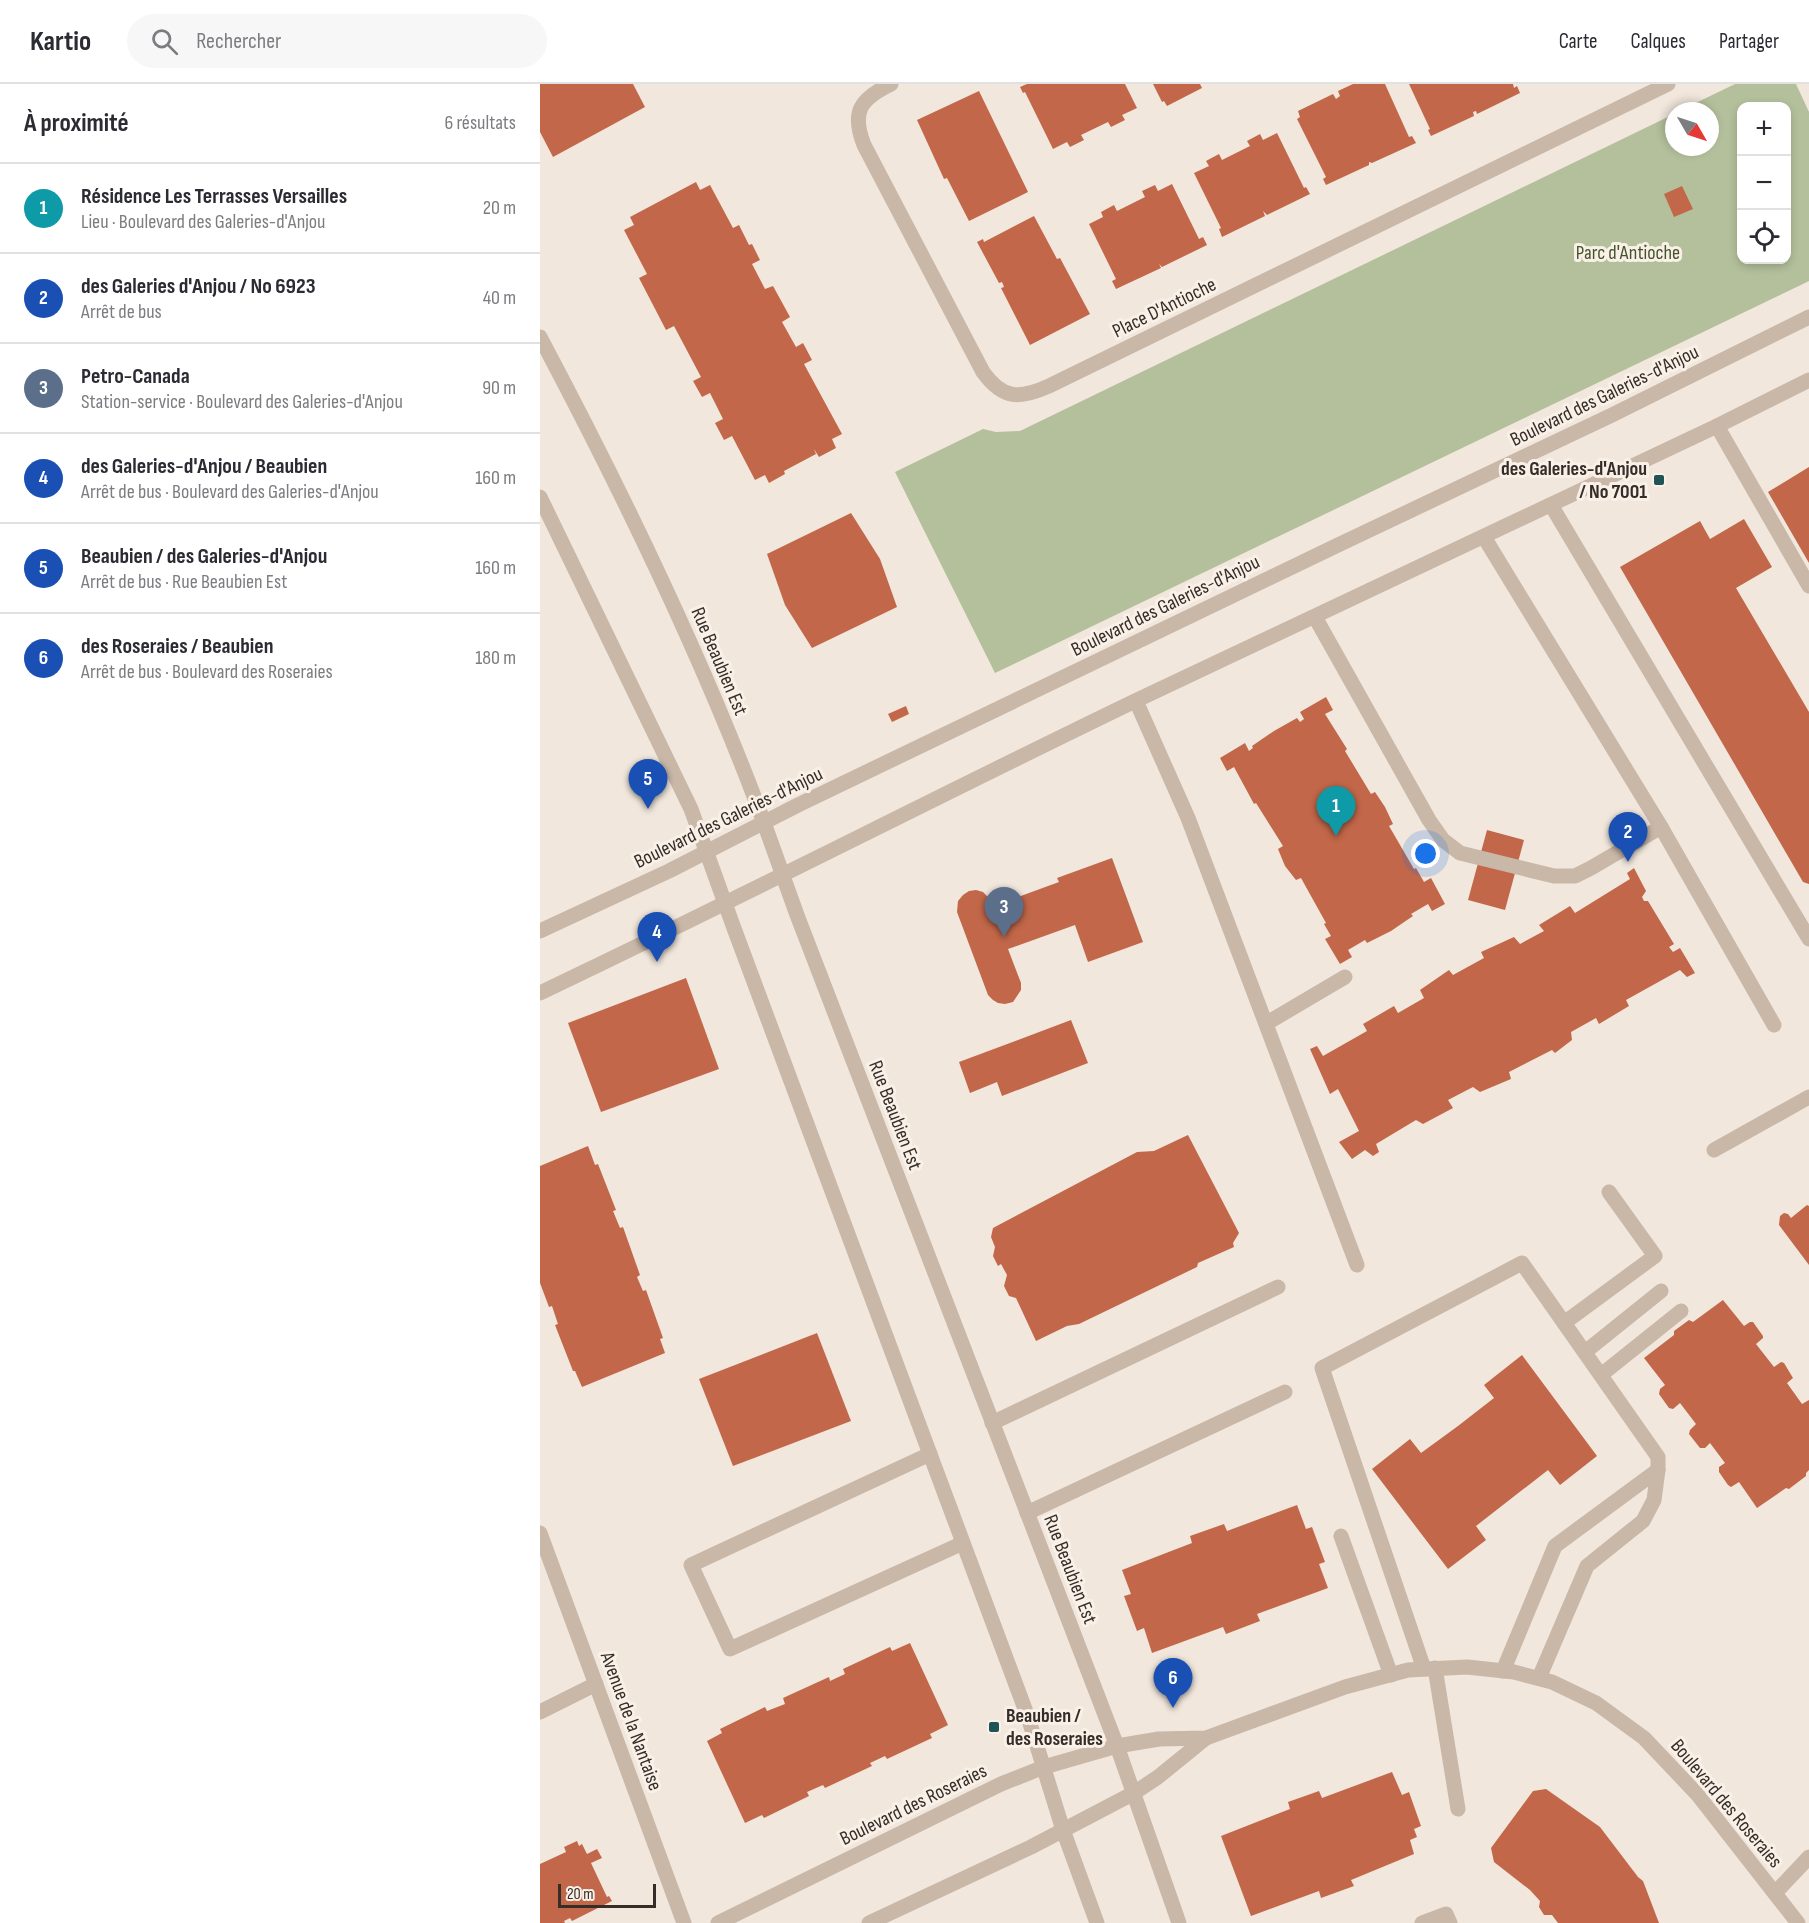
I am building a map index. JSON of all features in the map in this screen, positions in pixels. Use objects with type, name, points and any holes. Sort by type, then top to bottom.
[{"type":"street","name":"Place D'Antioche","points":[[891,84],[877,91],[864,102],[857,116],[858,130],[864,145],[983,372],[1001,391],[1023,396],[1059,381],[1668,84]]},
{"type":"street","name":"Boulevard des Galeries-d'Anjou","points":[[540,931],[1338,545],[1612,416],[1809,317]]},
{"type":"street","name":"Rue Beaubien Est","points":[[540,337],[665,587],[710,688],[764,822],[1117,1746],[1179,1923]]},
{"type":"street","points":[[540,993],[1136,701],[1717,426],[1809,380]]},
{"type":"street","points":[[1717,426],[1809,586]]},
{"type":"street","points":[[540,497],[691,809],[1028,1717],[1097,1923]]},
{"type":"street","points":[[1551,505],[1809,939]]},
{"type":"street","points":[[1484,537],[1661,827],[1774,1025]]},
{"type":"street","points":[[1315,617],[1429,820],[1443,840],[1460,853],[1554,876],[1575,876],[1661,827]]},
{"type":"street","points":[[1136,701],[1188,818],[1357,1265]]},
{"type":"street","points":[[1267,1023],[1345,977]]},
{"type":"street","points":[[1714,1150],[1809,1096]]},
{"type":"street","points":[[1564,1323],[1654,1256],[1609,1192]]},
{"type":"street","points":[[1458,1809],[1429,1669],[1322,1368],[1522,1263],[1658,1457],[1654,1500],[1643,1521],[1587,1566],[1539,1678]]},
{"type":"street","points":[[992,1423],[1278,1287]]},
{"type":"street","points":[[1585,1352],[1661,1291]]},
{"type":"street","points":[[1601,1375],[1681,1311]]},
{"type":"street","points":[[1027,1513],[1284,1392]]},
{"type":"street","points":[[930,1454],[691,1565],[730,1649],[963,1543]]},
{"type":"street","points":[[1503,1671],[1555,1546],[1658,1470]]},
{"type":"street","name":"Avenue de la Nantaise","points":[[540,1533],[684,1923]]},
{"type":"street","points":[[1341,1536],[1391,1675]]},
{"type":"street","name":"Boulevard des Roseraies","points":[[718,1923],[1001,1784],[1044,1767],[1117,1746],[1159,1739],[1206,1738],[1345,1687],[1408,1670],[1467,1667],[1503,1671],[1552,1682],[1596,1703],[1644,1738],[1697,1794],[1798,1923]]},
{"type":"street","points":[[540,1712],[596,1684]]},
{"type":"street","name":"Boulevard des Roseraies","points":[[868,1923],[1064,1830],[1134,1793],[1158,1777],[1206,1738]]},
{"type":"street","points":[[1775,1893],[1809,1857]]},
{"type":"street","points":[[1422,1923],[1446,1914],[1450,1923]]},
{"type":"green space","name":"Parc d'Antioche","points":[[1735,84],[1796,84],[1809,112],[1809,281],[995,673],[895,472],[983,429],[996,432],[1020,431],[1665,118],[1665,156],[1719,156],[1719,102],[1698,102]]},
{"type":"building","points":[[540,84],[633,84],[645,107],[553,157],[540,132]]},
{"type":"building","points":[[1027,84],[1125,84],[1137,108],[1122,115],[1125,120],[1111,127],[1108,122],[1081,135],[1084,140],[1070,147],[1067,142],[1053,149],[1025,92],[1023,93],[1020,87]]},
{"type":"building","points":[[1153,84],[1200,84],[1202,88],[1167,106],[1164,101],[1162,102]]},
{"type":"building","points":[[1353,84],[1385,84],[1409,137],[1412,136],[1416,143],[1372,163],[1369,162],[1369,165],[1326,185],[1323,179],[1326,177],[1297,119],[1300,117],[1298,111],[1333,94],[1336,99],[1340,96],[1338,91]]},
{"type":"building","points":[[1409,84],[1513,84],[1514,88],[1517,86],[1520,93],[1477,114],[1476,111],[1473,112],[1474,116],[1431,136],[1428,130],[1430,129]]},
{"type":"building","points":[[979,91],[1028,192],[969,221],[947,178],[944,179],[917,120]]},
{"type":"building","points":[[1277,133],[1304,188],[1306,187],[1310,194],[1267,215],[1263,211],[1265,216],[1222,237],[1219,229],[1221,228],[1194,173],[1209,166],[1206,161],[1219,154],[1222,160],[1250,146],[1247,141],[1260,134],[1263,140]]},
{"type":"building","points":[[696,182],[700,190],[710,185],[733,228],[739,225],[749,245],[752,244],[760,260],[752,264],[765,289],[773,286],[790,317],[782,322],[796,347],[803,343],[812,360],[804,364],[842,434],[832,439],[836,448],[819,457],[814,449],[816,454],[784,471],[785,474],[769,483],[765,475],[755,480],[732,436],[724,440],[715,423],[723,419],[710,393],[702,397],[693,381],[701,377],[674,326],[666,330],[639,278],[647,274],[624,230],[634,225],[630,217]]},
{"type":"building","points":[[1172,184],[1199,239],[1203,237],[1207,245],[1162,267],[1159,264],[1161,268],[1116,289],[1112,281],[1116,279],[1089,224],[1103,217],[1101,212],[1114,205],[1117,211],[1145,197],[1142,191],[1155,185],[1158,191]]},
{"type":"building","points":[[1682,186],[1693,209],[1674,217],[1664,194]]},
{"type":"building","points":[[1034,216],[1090,314],[1030,345],[1001,288],[1004,287],[1002,282],[999,283],[977,242],[983,239],[984,242]]},
{"type":"building","points":[[1809,467],[1809,563],[1768,492]]},
{"type":"building","points":[[851,513],[880,559],[897,607],[812,648],[785,605],[767,554]]},
{"type":"building","points":[[1744,519],[1772,567],[1736,588],[1809,712],[1809,884],[1803,882],[1620,567],[1700,521],[1710,539]]},
{"type":"building","points":[[1326,697],[1333,710],[1325,714],[1347,749],[1345,751],[1371,794],[1375,792],[1385,807],[1393,824],[1389,826],[1414,869],[1416,868],[1424,882],[1431,878],[1445,904],[1432,911],[1428,904],[1411,914],[1413,916],[1391,931],[1367,943],[1365,940],[1348,950],[1352,957],[1340,964],[1325,939],[1331,936],[1324,924],[1326,923],[1301,878],[1296,880],[1285,866],[1278,849],[1283,846],[1256,803],[1254,804],[1234,767],[1227,771],[1220,758],[1245,743],[1249,751],[1253,748],[1252,746],[1274,731],[1297,718],[1300,722],[1304,719],[1300,712]]},
{"type":"building","points":[[906,706],[909,714],[892,722],[888,714]]},
{"type":"building","points":[[1487,830],[1524,840],[1505,910],[1468,900]]},
{"type":"building","points":[[1112,858],[1143,942],[1088,962],[1075,925],[1008,949],[1021,983],[1021,990],[1013,1002],[1005,1004],[993,1000],[988,995],[957,912],[958,901],[963,895],[969,891],[983,892],[993,906],[1059,882],[1057,878]]},
{"type":"building","points":[[1634,868],[1646,891],[1642,897],[1644,901],[1648,901],[1674,944],[1669,947],[1673,952],[1680,948],[1695,973],[1687,977],[1680,970],[1626,1000],[1629,1006],[1599,1024],[1596,1018],[1571,1032],[1572,1040],[1555,1053],[1552,1050],[1509,1072],[1511,1079],[1480,1092],[1473,1087],[1448,1100],[1453,1108],[1423,1124],[1416,1120],[1376,1144],[1379,1152],[1373,1156],[1365,1150],[1352,1159],[1339,1142],[1359,1131],[1338,1089],[1330,1094],[1310,1049],[1317,1046],[1323,1056],[1367,1031],[1363,1024],[1394,1006],[1398,1013],[1424,998],[1420,990],[1449,970],[1453,975],[1484,958],[1481,952],[1514,937],[1520,944],[1544,931],[1539,925],[1570,906],[1575,913],[1630,879],[1627,873]]},
{"type":"building","points":[[686,978],[719,1069],[601,1112],[568,1023]]},
{"type":"building","points":[[1071,1020],[1088,1063],[1002,1096],[997,1082],[970,1093],[959,1062]]},
{"type":"building","points":[[1188,1135],[1239,1233],[1233,1243],[1234,1247],[1079,1324],[1067,1326],[1036,1341],[1016,1298],[1009,1296],[1004,1286],[1007,1275],[1001,1264],[998,1266],[993,1256],[995,1247],[991,1237],[993,1228],[1137,1152],[1154,1151]]},
{"type":"building","points":[[588,1146],[595,1165],[598,1164],[616,1210],[613,1211],[620,1228],[623,1227],[640,1275],[637,1277],[643,1291],[646,1290],[663,1338],[660,1339],[665,1353],[582,1387],[573,1371],[555,1325],[558,1324],[552,1306],[549,1307],[540,1283],[540,1166]]},
{"type":"building","points":[[1807,1205],[1809,1206],[1809,1265],[1779,1225],[1780,1216],[1784,1213],[1791,1218]]},
{"type":"building","points":[[1723,1300],[1744,1326],[1753,1322],[1763,1336],[1756,1344],[1774,1367],[1781,1362],[1784,1363],[1793,1378],[1787,1383],[1802,1404],[1809,1400],[1809,1470],[1806,1476],[1789,1489],[1786,1488],[1757,1508],[1739,1482],[1731,1487],[1728,1485],[1719,1472],[1719,1467],[1725,1463],[1710,1443],[1705,1448],[1700,1448],[1689,1434],[1696,1424],[1680,1403],[1673,1409],[1669,1408],[1659,1394],[1660,1389],[1665,1385],[1644,1358],[1674,1335],[1674,1331],[1689,1320],[1693,1322]]},
{"type":"building","points":[[817,1333],[851,1421],[733,1466],[699,1379]]},
{"type":"building","points":[[1522,1355],[1597,1456],[1560,1485],[1548,1470],[1476,1526],[1486,1540],[1448,1569],[1372,1469],[1410,1439],[1421,1453],[1458,1426],[1494,1398],[1484,1385]]},
{"type":"building","points":[[1297,1505],[1306,1529],[1312,1527],[1325,1562],[1319,1564],[1328,1588],[1257,1614],[1260,1621],[1226,1634],[1223,1627],[1152,1653],[1144,1628],[1137,1631],[1124,1596],[1131,1594],[1122,1570],[1192,1543],[1190,1536],[1224,1524],[1227,1531]]},
{"type":"building","points":[[910,1643],[948,1725],[930,1734],[932,1738],[887,1759],[885,1756],[870,1763],[872,1766],[825,1788],[823,1785],[807,1792],[809,1796],[764,1818],[762,1815],[745,1823],[707,1741],[722,1733],[720,1729],[765,1707],[767,1711],[785,1704],[783,1698],[829,1677],[830,1681],[845,1674],[843,1669],[890,1647],[892,1651]]},
{"type":"building","points":[[1392,1772],[1402,1795],[1409,1792],[1421,1826],[1414,1829],[1417,1837],[1410,1840],[1414,1854],[1351,1880],[1354,1886],[1321,1898],[1319,1891],[1251,1916],[1221,1836],[1290,1809],[1288,1802],[1319,1791],[1322,1798]]},
{"type":"building","points":[[1546,1789],[1600,1827],[1643,1881],[1659,1923],[1558,1923],[1552,1915],[1544,1915],[1539,1907],[1540,1901],[1530,1890],[1494,1862],[1491,1848],[1533,1791]]},
{"type":"building","points":[[577,1841],[579,1846],[582,1844],[587,1854],[597,1849],[602,1858],[591,1863],[607,1897],[609,1896],[612,1901],[572,1921],[570,1918],[564,1921],[565,1923],[540,1923],[540,1864],[566,1852],[564,1847]]},
{"type":"place","name":"des Galeries-d'Anjou / No 7001","points":[[1659,480]]},
{"type":"place","name":"Beaubien / des Galeries-d'Anjou","points":[[648,809]]},
{"type":"place","name":"Résidence Les Terrasses Versailles","points":[[1336,836]]},
{"type":"place","name":"des Galeries d'Anjou / No 6923","points":[[1628,862]]},
{"type":"place","name":"Petro-Canada","points":[[1004,937]]},
{"type":"place","name":"des Galeries-d'Anjou / Beaubien","points":[[657,962]]},
{"type":"place","name":"des Roseraies / Beaubien","points":[[1173,1708]]},
{"type":"place","name":"Beaubien / des Roseraies","points":[[994,1727]]}]
